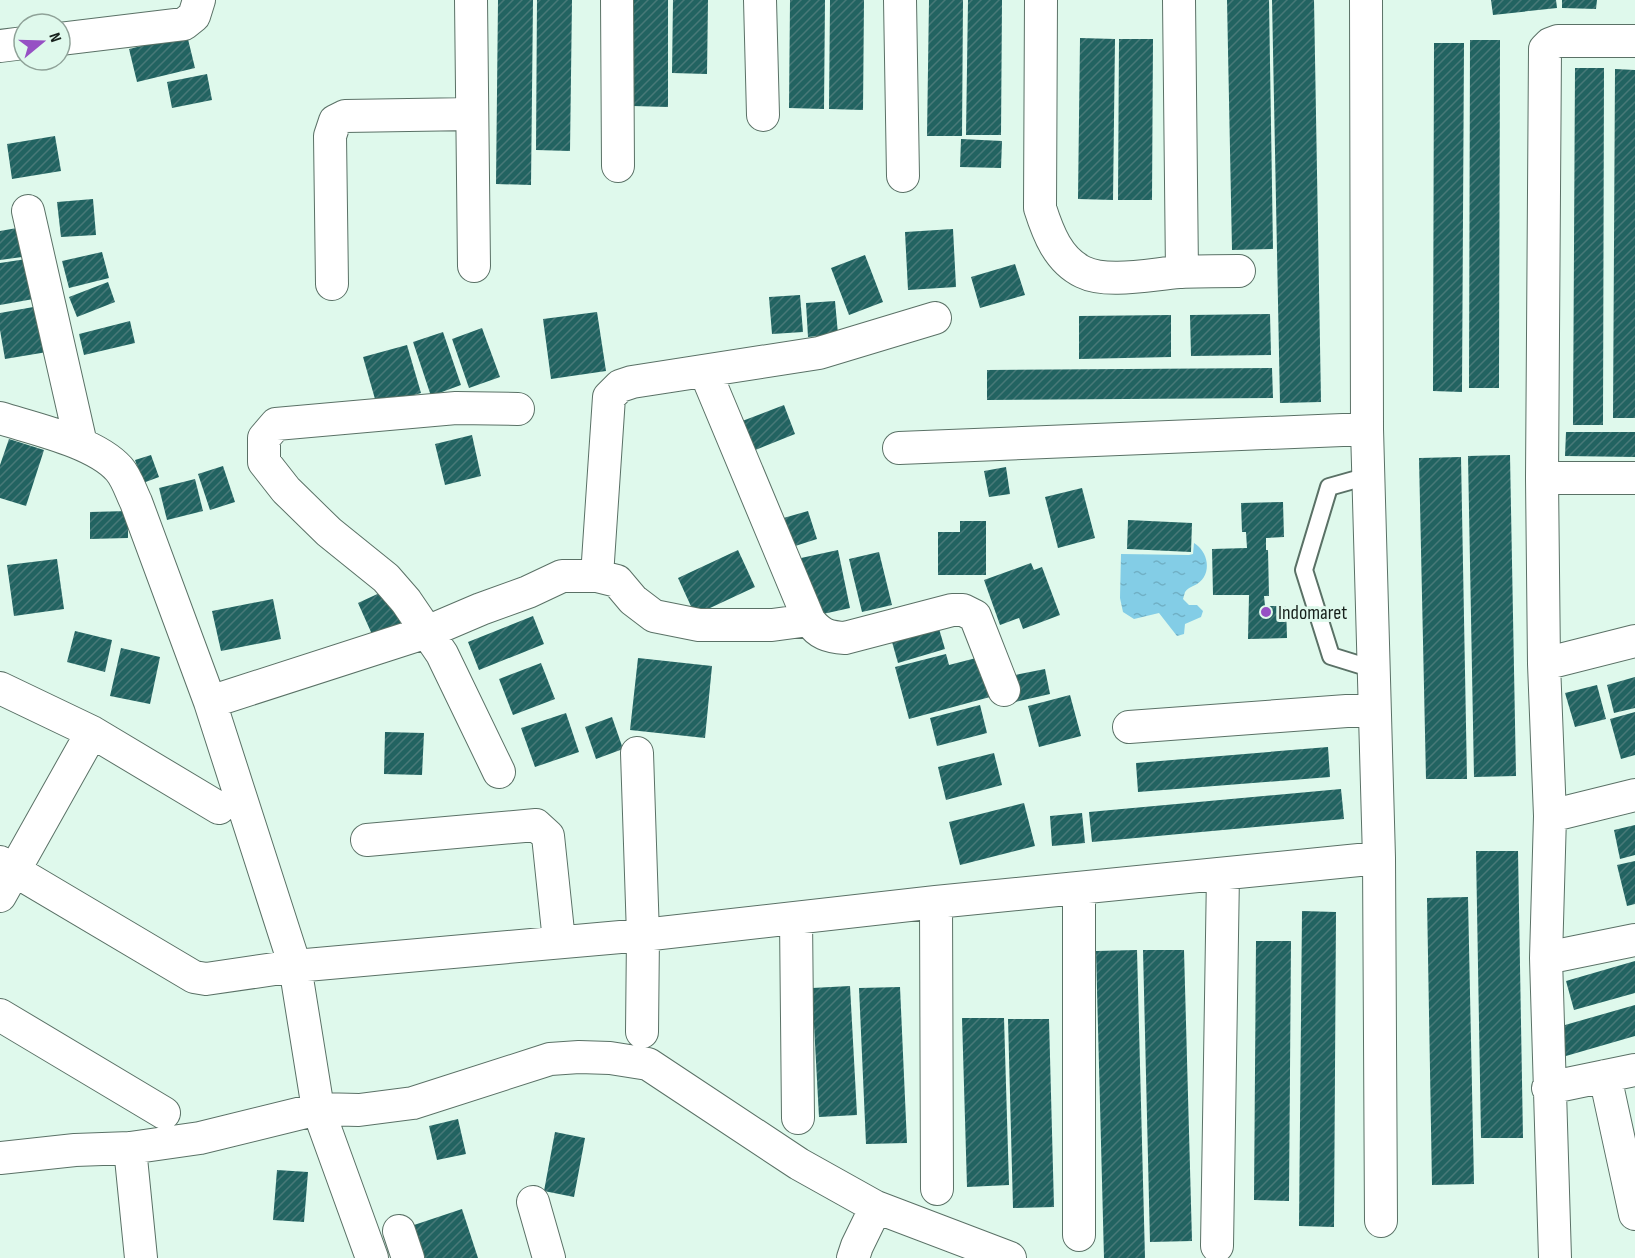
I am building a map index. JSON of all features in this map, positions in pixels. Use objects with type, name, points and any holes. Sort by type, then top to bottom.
[{"type":"street","points":[[72,38],[183,24],[194,16],[199,0]]},
{"type":"street","points":[[471,0],[474,266]]},
{"type":"street","points":[[617,0],[618,166]]},
{"type":"street","points":[[760,0],[763,115]]},
{"type":"street","points":[[900,0],[903,176]]},
{"type":"street","points":[[1041,0],[1040,208],[1049,236],[1064,257],[1083,272],[1103,278],[1182,272],[1239,271]]},
{"type":"street","points":[[1179,0],[1182,272]]},
{"type":"street","points":[[1366,0],[1367,429],[1379,858],[1381,1221]]},
{"type":"street","points":[[1555,1258],[1548,1088],[1546,958],[1550,816],[1544,664],[1542,478],[1545,49],[1558,41],[1635,41]]},
{"type":"street","points":[[332,284],[330,136],[335,122],[345,116],[472,114]]},
{"type":"street","points":[[28,211],[81,444]]},
{"type":"street","points":[[597,576],[609,397],[620,386],[632,382],[819,353],[935,318]]},
{"type":"street","points":[[705,371],[809,620],[816,630],[828,636],[845,638],[952,610],[963,610],[975,616],[1004,690]]},
{"type":"street","points":[[499,772],[442,654],[406,601],[386,578],[329,532],[286,490],[264,462],[264,438],[276,424],[456,408],[518,409]]},
{"type":"street","points":[[0,417],[81,444],[105,456],[121,471],[144,523],[210,702],[295,966],[318,1109],[372,1258]]},
{"type":"street","points":[[899,448],[1367,429]]},
{"type":"street","points":[[1542,478],[1635,478]]},
{"type":"street","points":[[210,702],[427,632],[562,576],[597,576],[617,581],[633,600],[654,616],[699,625],[772,625],[809,620]]},
{"type":"street","points":[[1544,664],[1635,641]]},
{"type":"street","points":[[0,688],[92,732],[219,808]]},
{"type":"street","points":[[1129,727],[1374,709]]},
{"type":"street","points":[[0,896],[8,866],[92,732]]},
{"type":"street","points":[[637,753],[643,935],[642,1032]]},
{"type":"street","points":[[1550,816],[1635,795]]},
{"type":"street","points":[[367,840],[536,825],[548,836],[558,941]]},
{"type":"street","points":[[8,866],[194,977],[206,979],[295,966],[643,935],[936,902],[1379,858]]},
{"type":"street","points":[[1217,1246],[1223,874]]},
{"type":"street","points":[[1079,888],[1079,1235]]},
{"type":"street","points":[[936,902],[937,1189]]},
{"type":"street","points":[[796,918],[798,1118]]},
{"type":"street","points":[[1546,958],[1635,940]]},
{"type":"street","points":[[0,1015],[164,1113]]},
{"type":"street","points":[[0,1158],[75,1150],[130,1148],[200,1138],[318,1109],[359,1110],[412,1103],[550,1059],[609,1058],[648,1064],[798,1164],[876,1208],[1010,1258]]},
{"type":"street","points":[[1548,1088],[1620,1073],[1635,1214]]},
{"type":"street","points":[[130,1148],[141,1258]]},
{"type":"street","points":[[533,1202],[549,1258]]},
{"type":"street","points":[[853,1258],[876,1208]]},
{"type":"lane","points":[[1368,476],[1329,487],[1305,570],[1331,656],[1373,669]]},
{"type":"water","points":[[1194,543],[1203,551],[1207,569],[1202,580],[1186,590],[1183,599],[1189,605],[1197,605],[1203,611],[1201,617],[1185,624],[1184,634],[1177,636],[1159,613],[1134,619],[1123,612],[1120,598],[1121,554],[1189,555],[1193,554]]},
{"type":"building","points":[[498,0],[533,0],[531,185],[496,184]]},
{"type":"building","points":[[537,0],[572,0],[570,151],[536,150]]},
{"type":"building","points":[[634,0],[668,0],[668,107],[633,106]]},
{"type":"building","points":[[673,0],[708,0],[707,74],[672,73]]},
{"type":"building","points":[[790,0],[825,0],[824,109],[789,108]]},
{"type":"building","points":[[830,0],[864,0],[863,110],[829,109]]},
{"type":"building","points":[[929,0],[963,0],[962,136],[927,136]]},
{"type":"building","points":[[968,0],[1002,0],[1001,135],[966,135]]},
{"type":"building","points":[[1227,0],[1269,0],[1273,249],[1232,250]]},
{"type":"building","points":[[1272,0],[1314,0],[1321,402],[1280,403]]},
{"type":"building","points":[[1491,0],[1556,0],[1557,8],[1493,15]]},
{"type":"building","points":[[1562,0],[1597,0],[1596,9],[1562,8]]},
{"type":"building","points":[[187,35],[195,68],[137,82],[129,49]]},
{"type":"building","points":[[1080,38],[1115,39],[1113,200],[1078,199]]},
{"type":"building","points":[[1119,39],[1153,39],[1152,200],[1118,200]]},
{"type":"building","points":[[1470,40],[1500,40],[1499,388],[1469,388]]},
{"type":"building","points":[[1434,43],[1464,43],[1462,392],[1433,391]]},
{"type":"building","points":[[1575,68],[1604,68],[1603,425],[1573,425]]},
{"type":"building","points":[[1615,69],[1635,70],[1635,418],[1613,418]]},
{"type":"building","points":[[207,74],[212,100],[172,108],[167,82]]},
{"type":"building","points":[[55,136],[61,171],[12,179],[7,144]]},
{"type":"building","points":[[961,139],[1002,141],[1001,168],[960,167]]},
{"type":"building","points":[[93,199],[96,235],[61,237],[57,202]]},
{"type":"building","points":[[17,228],[22,257],[0,260],[0,231]]},
{"type":"building","points":[[953,229],[956,287],[908,290],[905,232]]},
{"type":"building","points":[[102,252],[109,278],[69,288],[62,261]]},
{"type":"building","points":[[865,255],[883,302],[849,315],[831,268]]},
{"type":"building","points":[[33,258],[39,298],[0,305],[0,263]]},
{"type":"building","points":[[1015,264],[1025,295],[980,308],[971,277]]},
{"type":"building","points":[[108,282],[115,302],[77,317],[69,297]]},
{"type":"building","points":[[800,295],[803,332],[772,334],[769,297]]},
{"type":"building","points":[[835,301],[838,334],[808,337],[806,303]]},
{"type":"building","points":[[39,306],[47,352],[5,359],[0,330],[0,313]]},
{"type":"building","points":[[597,312],[606,371],[551,379],[543,319]]},
{"type":"building","points":[[1270,314],[1271,355],[1191,356],[1190,315]]},
{"type":"building","points":[[1171,315],[1171,357],[1079,359],[1079,316]]},
{"type":"building","points":[[130,321],[135,343],[84,355],[79,334]]},
{"type":"building","points":[[482,328],[500,377],[469,388],[452,339]]},
{"type":"building","points":[[443,332],[461,385],[431,396],[413,342]]},
{"type":"building","points":[[407,345],[421,393],[377,406],[363,357]]},
{"type":"building","points":[[1272,368],[1273,398],[987,400],[987,370]]},
{"type":"building","points":[[784,405],[795,434],[748,453],[737,423]]},
{"type":"building","points":[[1566,432],[1635,432],[1635,457],[1565,456]]},
{"type":"building","points":[[472,435],[481,476],[445,485],[435,444]]},
{"type":"building","points":[[9,439],[44,450],[26,506],[0,498],[0,465]]},
{"type":"building","points":[[151,455],[159,477],[143,483],[135,460]]},
{"type":"building","points":[[1510,455],[1516,776],[1474,777],[1468,456]]},
{"type":"building","points":[[1461,457],[1467,779],[1426,779],[1419,458]]},
{"type":"building","points":[[223,466],[235,502],[210,510],[198,474]]},
{"type":"building","points":[[1006,467],[1010,494],[989,497],[984,471]]},
{"type":"building","points":[[195,479],[203,511],[167,520],[159,488]]},
{"type":"building","points":[[1082,488],[1095,538],[1058,548],[1045,497]]},
{"type":"building","points":[[1283,502],[1284,537],[1266,538],[1269,596],[1264,596],[1265,606],[1286,606],[1287,638],[1248,639],[1249,595],[1213,595],[1212,549],[1247,548],[1246,532],[1242,532],[1241,503]]},
{"type":"building","points":[[128,511],[128,538],[90,539],[90,512]]},
{"type":"building","points":[[808,511],[817,539],[789,548],[780,519]]},
{"type":"building","points":[[1128,520],[1192,523],[1191,552],[1127,549]]},
{"type":"building","points":[[960,521],[986,521],[986,575],[938,575],[938,532],[960,532]]},
{"type":"building","points":[[738,550],[755,587],[695,615],[678,578]]},
{"type":"building","points":[[838,550],[850,608],[814,616],[801,558]]},
{"type":"building","points":[[879,552],[892,605],[862,612],[849,559]]},
{"type":"building","points":[[57,559],[64,609],[14,616],[7,565]]},
{"type":"building","points":[[1031,563],[1034,570],[1042,567],[1060,615],[1023,629],[1019,618],[1000,625],[984,580]]},
{"type":"building","points":[[386,590],[403,628],[375,641],[358,603]]},
{"type":"building","points":[[273,599],[281,639],[221,651],[212,611]]},
{"type":"building","points":[[533,616],[544,644],[479,670],[468,642]]},
{"type":"building","points":[[937,622],[945,649],[898,663],[890,635]]},
{"type":"building","points":[[75,631],[112,640],[105,672],[67,662]]},
{"type":"building","points":[[121,648],[160,657],[150,704],[110,696]]},
{"type":"building","points":[[946,654],[949,665],[980,657],[990,697],[909,719],[895,667]]},
{"type":"building","points":[[638,658],[712,666],[705,738],[630,730]]},
{"type":"building","points":[[541,663],[555,699],[513,715],[499,679]]},
{"type":"building","points":[[1045,669],[1050,694],[1011,703],[1005,677]]},
{"type":"building","points":[[1635,677],[1635,708],[1614,713],[1607,685]]},
{"type":"building","points":[[1597,685],[1606,719],[1575,727],[1565,693]]},
{"type":"building","points":[[1070,695],[1081,736],[1039,747],[1028,706]]},
{"type":"building","points":[[980,705],[987,733],[937,746],[930,718]]},
{"type":"building","points":[[1635,712],[1635,755],[1621,759],[1610,719]]},
{"type":"building","points":[[566,713],[579,752],[535,767],[521,728]]},
{"type":"building","points":[[612,717],[623,749],[596,759],[585,727]]},
{"type":"building","points":[[385,732],[424,733],[422,775],[384,774]]},
{"type":"building","points":[[1328,747],[1330,777],[1138,792],[1136,763]]},
{"type":"building","points":[[994,753],[1002,785],[946,800],[938,767]]},
{"type":"building","points":[[1341,789],[1344,819],[1092,842],[1089,812]]},
{"type":"building","points":[[1024,803],[1035,846],[960,865],[949,822]]},
{"type":"building","points":[[1082,813],[1085,843],[1052,846],[1050,816]]},
{"type":"building","points":[[1635,825],[1635,855],[1620,859],[1614,830]]},
{"type":"building","points":[[1476,851],[1518,851],[1523,1138],[1481,1138]]},
{"type":"building","points":[[1635,861],[1635,904],[1627,906],[1617,865]]},
{"type":"building","points":[[1468,897],[1474,1184],[1432,1185],[1427,898]]},
{"type":"building","points":[[1302,911],[1336,912],[1334,1227],[1299,1226]]},
{"type":"building","points":[[1256,941],[1291,941],[1289,1201],[1254,1200]]},
{"type":"building","points":[[1137,950],[1145,1258],[1104,1258],[1096,951]]},
{"type":"building","points":[[1143,950],[1184,950],[1192,1241],[1150,1242]]},
{"type":"building","points":[[1635,961],[1635,993],[1574,1010],[1566,981]]},
{"type":"building","points":[[850,986],[857,1115],[819,1117],[812,988]]},
{"type":"building","points":[[900,987],[907,1143],[866,1144],[859,988]]},
{"type":"building","points":[[1635,1005],[1635,1036],[1559,1058],[1551,1029]]},
{"type":"building","points":[[962,1018],[1004,1018],[1009,1185],[967,1187]]},
{"type":"building","points":[[1008,1019],[1049,1019],[1054,1207],[1013,1208]]},
{"type":"building","points":[[458,1119],[466,1154],[437,1160],[429,1126]]},
{"type":"building","points":[[555,1132],[585,1138],[574,1197],[544,1191]]},
{"type":"building","points":[[277,1170],[308,1172],[304,1222],[273,1220]]},
{"type":"building","points":[[462,1209],[478,1258],[425,1258],[414,1225]]},
{"type":"place","name":"Indomaret","points":[[1266,612]]}]
